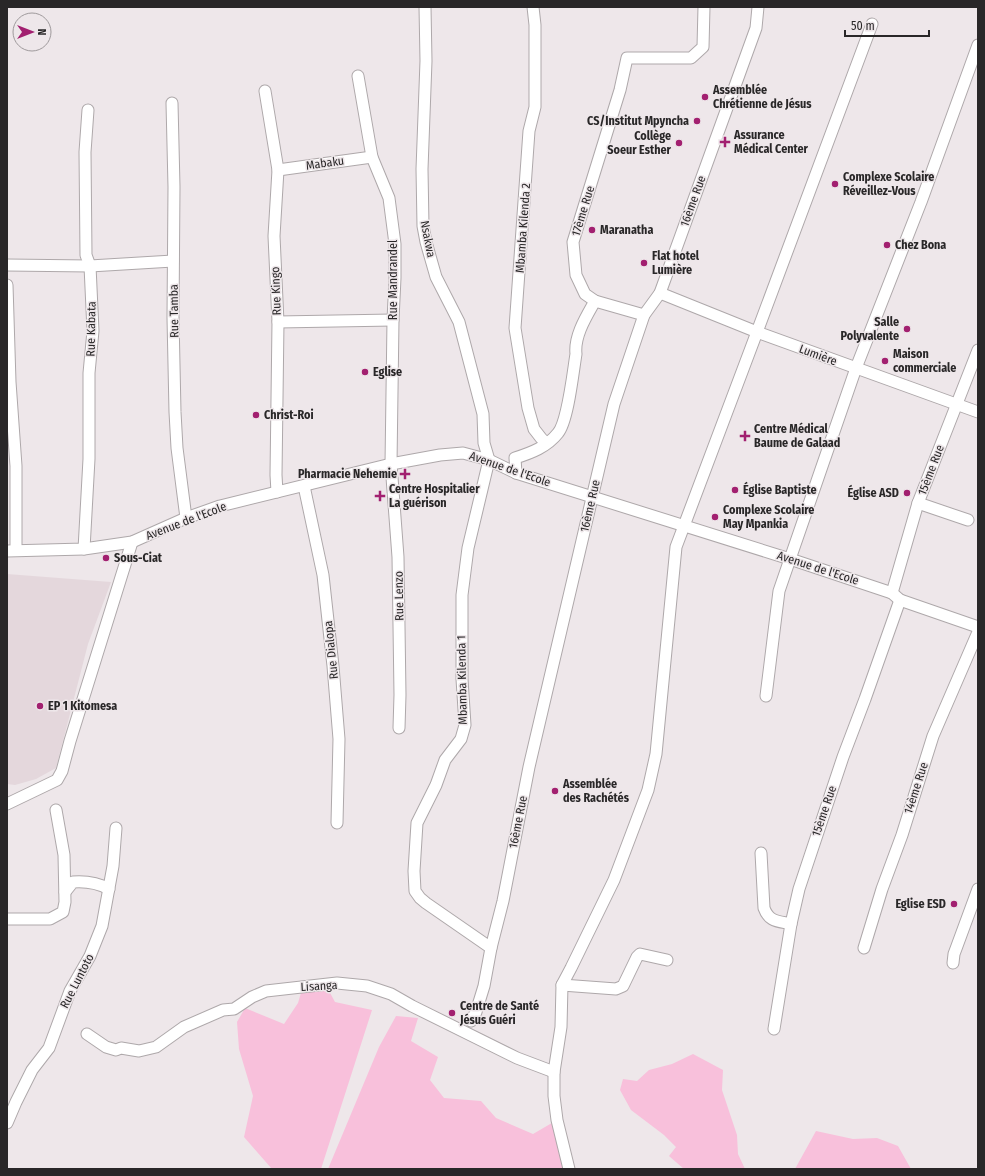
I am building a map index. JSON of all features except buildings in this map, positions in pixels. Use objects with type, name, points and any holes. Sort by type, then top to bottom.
[{"type":"street","name":"Nsakwa","points":[[425,7],[426,61],[422,161],[423,226],[436,277],[459,322],[483,414],[484,443],[489,460]]},
{"type":"street","name":"Mbamba Kilenda 2","points":[[534,7],[535,107],[529,131],[515,328],[528,408],[534,429],[546,443]]},
{"type":"street","name":"17ème Rue","points":[[595,301],[585,294],[576,275],[573,242],[620,90],[627,58],[691,58],[703,47],[704,7]]},
{"type":"street","name":"16ème Rue","points":[[471,1021],[476,1012],[484,986],[491,948],[503,901],[529,767],[614,404],[644,315],[660,293],[756,28],[758,7]]},
{"type":"street","points":[[569,1169],[557,1120],[554,1096],[554,1072],[561,1027],[562,985],[572,968],[614,880],[648,790],[656,754],[676,547],[872,24]]},
{"type":"street","points":[[766,696],[779,591],[856,368],[921,202],[978,44]]},
{"type":"street","name":"Rue Mandrandel","points":[[358,76],[372,157],[389,198],[395,244],[391,464]]},
{"type":"street","name":"Rue Kingo","points":[[265,91],[278,170],[274,236],[278,322],[277,492]]},
{"type":"street","name":"Rue Tamba","points":[[172,103],[176,441],[186,518]]},
{"type":"street","name":"Rue Kabata","points":[[84,549],[89,459],[89,373],[93,331],[90,266],[86,255],[85,152],[88,110]]},
{"type":"street","name":"Mabaku","points":[[278,170],[372,157]]},
{"type":"street","points":[[7,265],[90,266],[173,261]]},
{"type":"street","points":[[7,285],[10,382],[16,466],[11,550]]},
{"type":"street","name":"Lumière","points":[[660,293],[757,332],[978,412]]},
{"type":"street","points":[[516,473],[515,458],[538,449],[546,443],[558,433],[565,420],[576,354],[575,345],[585,318],[595,301],[644,315]]},
{"type":"street","points":[[278,322],[393,320]]},
{"type":"street","name":"15ème Rue","points":[[774,1029],[791,924],[806,863],[865,699],[896,597],[918,503],[978,350]]},
{"type":"street","name":"Avenue de l'Ecole","points":[[11,550],[84,549],[132,542],[186,518],[220,506],[391,464],[440,455],[463,453],[489,460],[516,473],[790,559],[978,627]]},
{"type":"street","name":"Mbamba Kilenda 1","points":[[489,460],[468,548],[462,595],[462,679],[465,725],[461,739],[444,760],[436,785],[417,823],[414,871],[415,891],[420,898],[491,948]]},
{"type":"street","name":"Rue Lenzo","points":[[391,464],[398,557],[399,728]]},
{"type":"street","name":"Rue Dialopa","points":[[311,484],[304,486],[323,575],[339,739],[337,823]]},
{"type":"street","points":[[918,503],[968,520]]},
{"type":"street","points":[[7,804],[57,780],[62,771],[132,542]]},
{"type":"street","name":"14ème Rue","points":[[864,948],[933,736],[978,632]]},
{"type":"street","points":[[7,919],[50,919],[63,912],[65,892],[63,850],[56,810]]},
{"type":"street","name":"Rue Luntoto","points":[[7,1123],[32,1070],[49,1048],[70,991],[90,956],[102,926],[113,866],[116,828]]},
{"type":"street","points":[[760,853],[764,908],[766,915],[771,919],[791,924]]},
{"type":"street","points":[[65,892],[73,882],[100,884],[109,889]]},
{"type":"street","points":[[953,963],[956,946],[978,889]]},
{"type":"street","points":[[562,985],[616,989],[623,986],[637,957],[640,954],[667,960]]},
{"type":"street","name":"Lisanga","points":[[87,1034],[106,1047],[116,1050],[122,1048],[139,1051],[156,1047],[184,1027],[223,1010],[234,1009],[252,997],[266,991],[290,987],[337,983],[367,986],[391,994],[517,1058],[554,1072]]},
{"type":"shaded area","name":"EP 1 Kitomesa","points":[[7,574],[111,582],[88,644],[56,768],[36,779],[15,785],[7,784]]},
{"type":"shaded area","points":[[303,986],[328,989],[335,1002],[372,1010],[321,1169],[272,1169],[244,1137],[253,1096],[239,1049],[237,1022],[245,1008],[284,1024],[298,1003]]},
{"type":"shaded area","points":[[396,1016],[418,1018],[411,1041],[438,1057],[430,1080],[444,1098],[481,1101],[496,1118],[533,1134],[557,1120],[569,1169],[328,1169],[379,1047]]},
{"type":"shaded area","points":[[693,1054],[723,1070],[722,1090],[737,1135],[738,1154],[745,1169],[684,1169],[669,1156],[676,1147],[664,1135],[631,1110],[620,1090],[623,1079],[637,1081],[649,1070],[672,1064]]},
{"type":"shaded area","points":[[816,1131],[853,1139],[877,1138],[898,1146],[911,1169],[795,1169]]},
{"type":"place","name":"Assemblée Chrétienne de Jésus","points":[[705,97]]},
{"type":"place","name":"CS/Institut Mpyncha","points":[[697,121]]},
{"type":"place","name":"Assurance Médical Center","points":[[725,142]]},
{"type":"place","name":"Collège Soeur Esther","points":[[679,143]]},
{"type":"place","name":"Complexe Scolaire Réveillez-Vous","points":[[835,184]]},
{"type":"place","name":"Maranatha","points":[[592,230]]},
{"type":"place","name":"Chez Bona","points":[[887,245]]},
{"type":"place","name":"Flat hotel Lumière","points":[[644,263]]},
{"type":"place","name":"Salle Polyvalente","points":[[907,329]]},
{"type":"place","name":"Maison commerciale","points":[[885,361]]},
{"type":"place","name":"Eglise","points":[[365,372]]},
{"type":"place","name":"Christ-Roi","points":[[256,415]]},
{"type":"place","name":"Centre Médical Baume de Galaad","points":[[745,436]]},
{"type":"place","name":"Pharmacie Nehemie","points":[[405,474]]},
{"type":"place","name":"Église Baptiste","points":[[735,490]]},
{"type":"place","name":"Église ASD","points":[[907,493]]},
{"type":"place","name":"Centre Hospitalier La guérison","points":[[380,496]]},
{"type":"place","name":"Complexe Scolaire May Mpankia","points":[[715,517]]},
{"type":"place","name":"Sous-Ciat","points":[[106,558]]},
{"type":"place","name":"EP 1 Kitomesa","points":[[40,706]]},
{"type":"place","name":"Assemblée des Rachétés","points":[[555,791]]},
{"type":"place","name":"Eglise ESD","points":[[954,904]]},
{"type":"place","name":"Centre de Santé Jésus Guéri","points":[[452,1013]]}]
